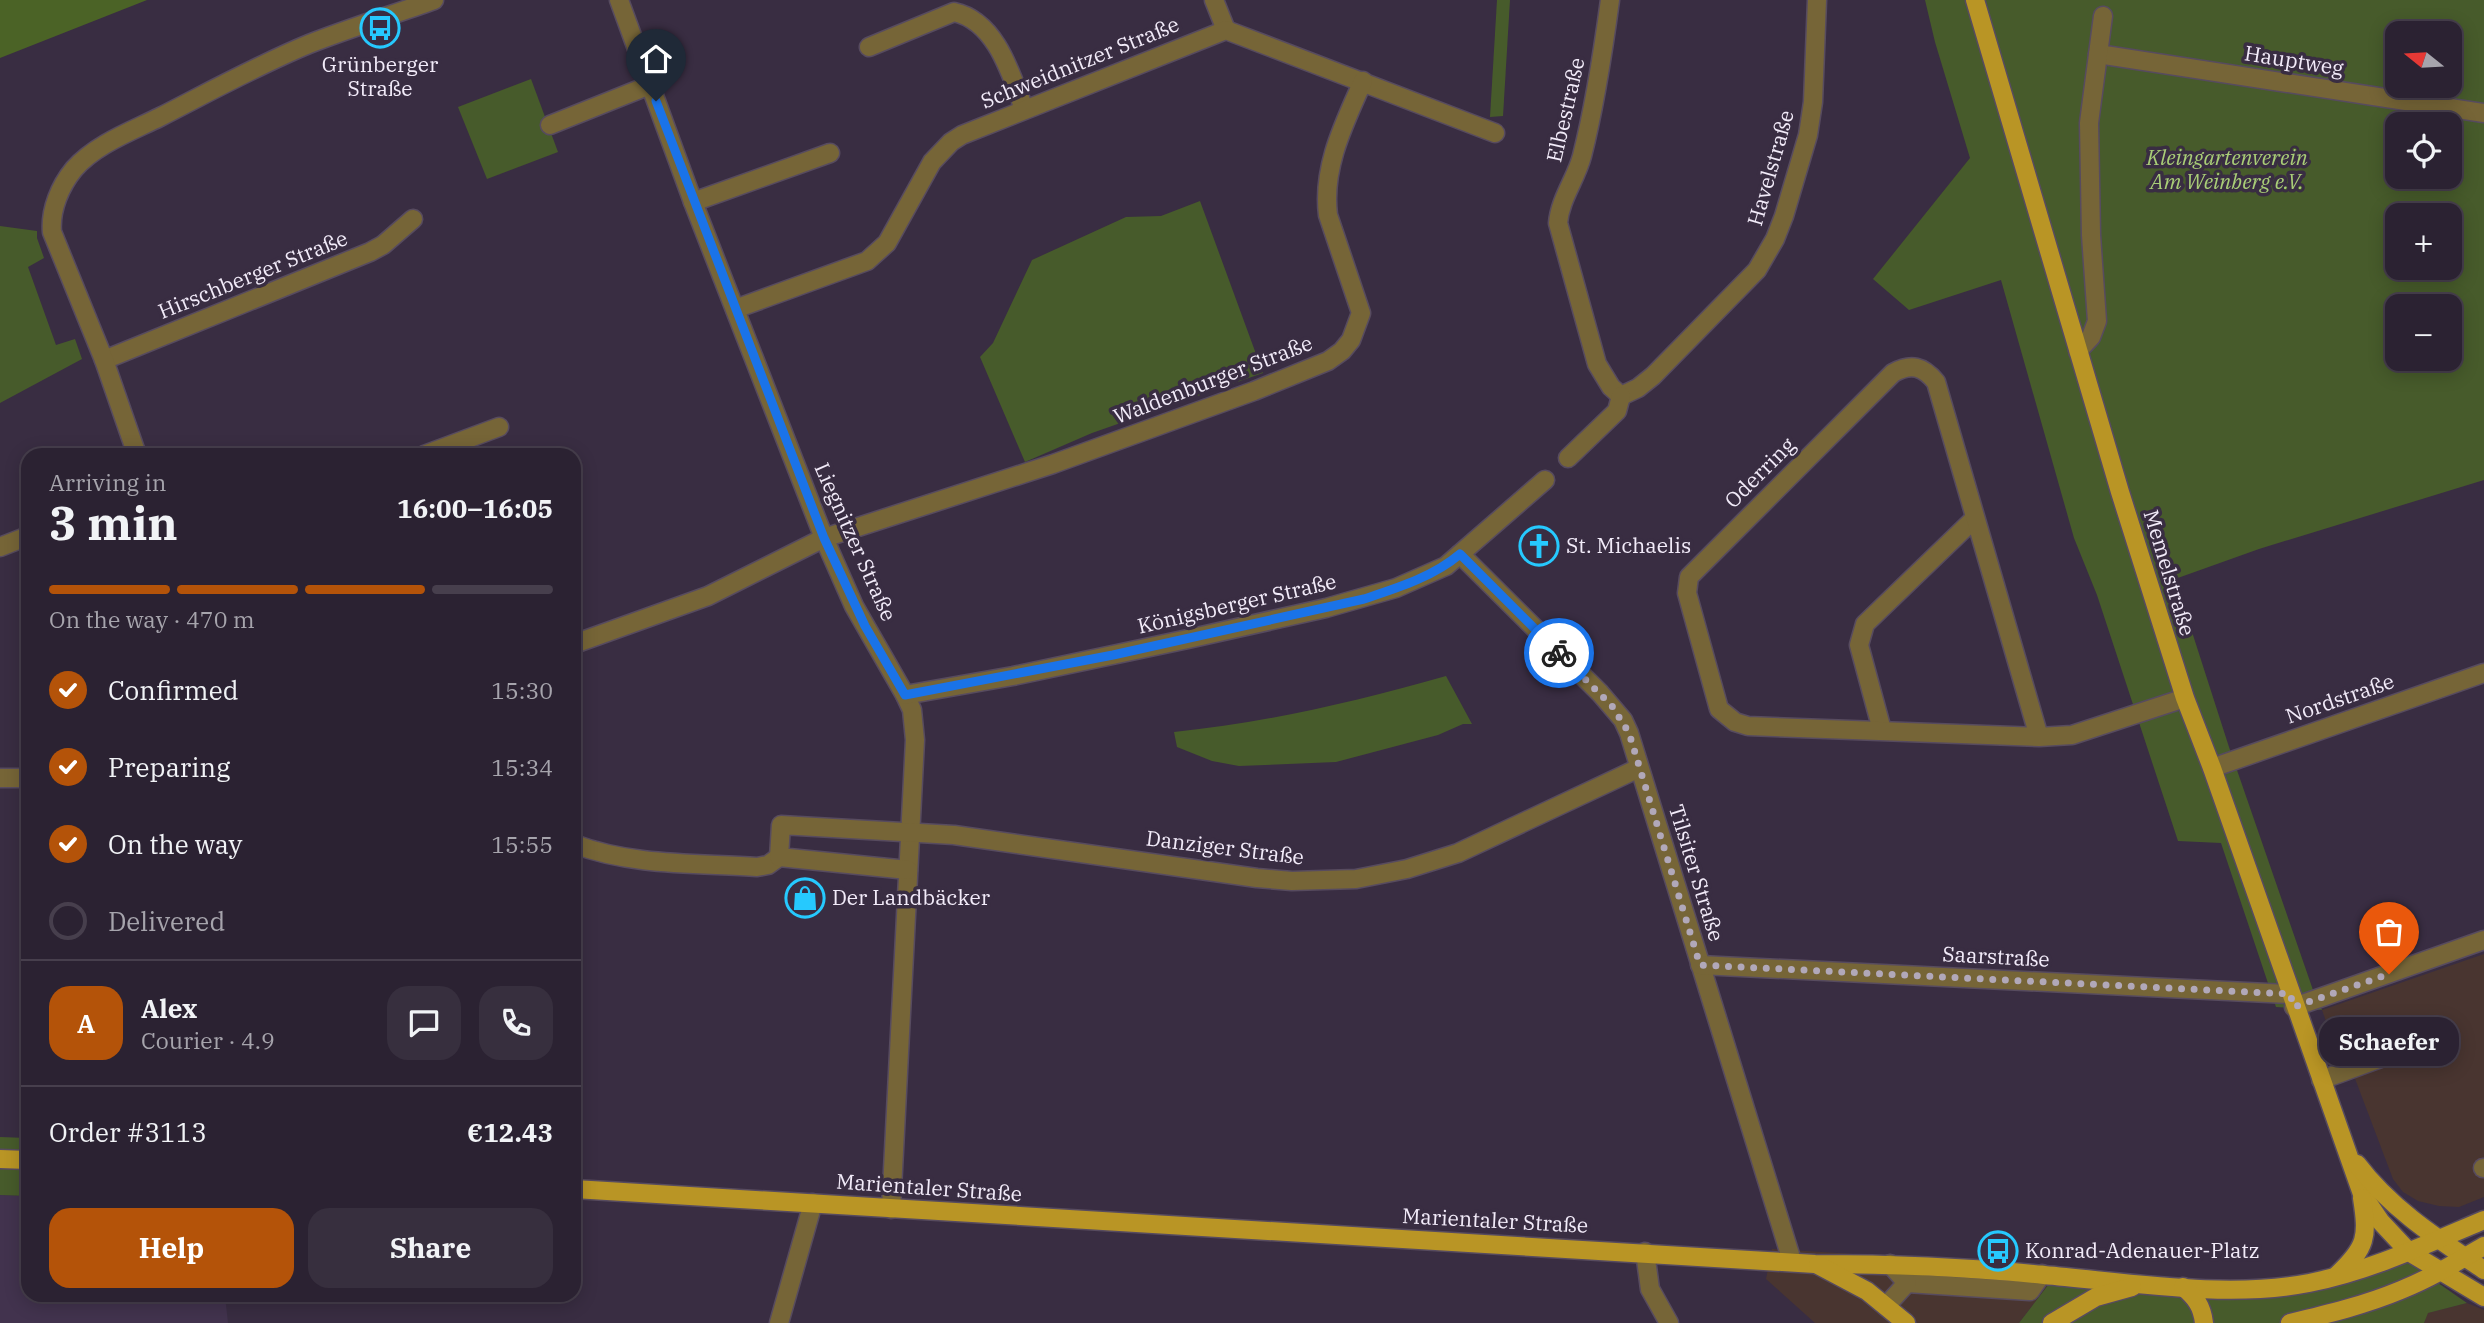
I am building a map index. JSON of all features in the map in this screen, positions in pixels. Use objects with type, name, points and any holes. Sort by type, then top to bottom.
[{"type":"main road","name":"Memelstraße","points":[[1975,0],[2120,492],[2185,698],[2362,1194],[2381,1222],[2409,1252]]},
{"type":"main road","name":"Memelstraße","points":[[2346,1150],[2381,1193],[2404,1214],[2484,1270]]},
{"type":"main road","points":[[0,1159],[21,1160]]},
{"type":"main road","name":"Marientaler Straße","points":[[581,1189],[1815,1264],[1890,1264],[2183,1287],[2260,1289],[2308,1283],[2380,1263],[2484,1220]]},
{"type":"main road","points":[[2334,1277],[2352,1261],[2364,1239],[2367,1226],[2362,1194]]},
{"type":"main road","points":[[2290,1323],[2349,1308],[2401,1290],[2441,1272],[2484,1246]]},
{"type":"main road","points":[[2409,1252],[2484,1297]]},
{"type":"main road","points":[[1815,1264],[1867,1291],[1906,1323]]},
{"type":"main road","points":[[2052,1323],[2096,1297],[2142,1284]]},
{"type":"main road","points":[[2183,1287],[2196,1297],[2202,1309],[2204,1323]]},
{"type":"street","points":[[135,448],[104,360],[52,232],[51,221],[56,203],[74,170],[87,156],[110,142],[245,73],[309,44],[434,0]]},
{"type":"street","name":"Liegnitzer Straße","points":[[619,0],[693,202],[824,538],[859,616],[912,710],[915,740],[891,1209]]},
{"type":"street","points":[[1214,0],[1226,30],[1495,133]]},
{"type":"street","name":"Elbestraße","points":[[1610,0],[1590,122],[1580,161],[1559,211],[1558,223],[1597,364],[1616,391]]},
{"type":"street","name":"Havelstraße","points":[[1616,391],[1638,388],[1653,376],[1756,270],[1766,256],[1784,216],[1808,135],[1814,81],[1817,0]]},
{"type":"street","points":[[869,47],[954,12],[965,14],[986,33],[1004,57],[1024,109]]},
{"type":"street","points":[[2078,351],[2091,337],[2097,321],[2088,161],[2090,99],[2103,16]]},
{"type":"street","name":"Schweidnitzer Straße","points":[[735,309],[867,261],[887,243],[932,162],[962,135],[1226,30]]},
{"type":"street","name":"Hauptweg","points":[[2098,54],[2484,113]]},
{"type":"street","name":"Waldenburger Straße","points":[[581,641],[708,596],[824,538],[1053,464],[1254,391],[1328,361],[1342,351],[1351,340],[1361,313],[1328,215],[1326,200],[1331,163],[1338,139],[1363,81]]},
{"type":"street","points":[[550,125],[650,85]]},
{"type":"street","points":[[693,202],[830,153]]},
{"type":"street","name":"Hirschberger Straße","points":[[104,360],[370,252],[383,245],[413,219]]},
{"type":"street","name":"Oderring","points":[[2039,737],[1974,519],[1937,382],[1924,370],[1910,366],[1893,373],[1689,577],[1687,593],[1722,713],[1735,722],[1748,726],[2039,737],[2071,735],[2185,698]]},
{"type":"street","points":[[1568,458],[1617,411],[1616,391]]},
{"type":"street","points":[[443,448],[499,427]]},
{"type":"street","name":"Königsberger Straße","points":[[905,695],[1148,648],[1364,599],[1446,566],[1545,480]]},
{"type":"street","points":[[1882,730],[1859,645],[1865,624],[1974,519]]},
{"type":"street","points":[[0,547],[21,539]]},
{"type":"street","name":"Tilsiter Straße","points":[[1460,554],[1612,706],[1629,733],[1792,1261]]},
{"type":"street","name":"Nordstraße","points":[[2212,768],[2484,673]]},
{"type":"street","name":"Danziger Straße","points":[[779,858],[781,825],[954,835],[1257,878],[1292,881],[1356,879],[1407,869],[1458,853],[1639,768]]},
{"type":"street","points":[[0,778],[21,778]]},
{"type":"street","points":[[581,846],[624,858],[650,860],[757,867],[768,865],[779,858],[908,870]]},
{"type":"street","points":[[2292,1000],[2484,940]]},
{"type":"street","name":"Saarstraße","points":[[1700,965],[2292,1000]]},
{"type":"street","points":[[2321,1080],[2381,1058]]},
{"type":"street","points":[[779,1323],[813,1203]]},
{"type":"street","points":[[1645,1252],[1650,1289],[1669,1323]]},
{"type":"street","points":[[1890,1264],[1907,1283],[2030,1291],[2042,1275]]},
{"type":"street","points":[[1886,1306],[1907,1283]]},
{"type":"shaded area","points":[[2484,954],[2484,1197],[2459,1207],[2439,1206],[2418,1201],[2403,1192],[2393,1179],[2348,1060],[2337,1052],[2322,1010]]},
{"type":"shaded area","points":[[0,1195],[21,1196],[21,1302],[226,1302],[228,1323],[0,1323]]},
{"type":"shaded area","points":[[1772,1249],[2062,1267],[2019,1323],[1815,1323],[1766,1279]]},
{"type":"shaded area","points":[[2467,1303],[2484,1310],[2484,1323],[2424,1323],[2427,1313]]},
{"type":"green space","points":[[0,0],[147,0],[0,58]]},
{"type":"green space","points":[[1497,0],[1510,0],[1503,116],[1490,117]]},
{"type":"green space","name":"Kleingartenverein Am Weinberg e.V.","points":[[1925,0],[2484,0],[2484,480],[2259,549],[2175,579],[2229,747],[2322,1010],[2276,1007],[2221,843],[2178,841],[2097,595],[2074,538],[2001,280],[1909,310],[1873,279],[1970,158]]},
{"type":"green space","points":[[531,79],[558,152],[487,179],[458,107]]},
{"type":"green space","points":[[1200,201],[1263,373],[1092,433],[1025,462],[980,357],[993,343],[1032,260],[1126,217],[1161,216]]},
{"type":"green space","points":[[0,226],[37,231],[44,258],[28,267],[56,345],[75,339],[82,359],[0,403]]},
{"type":"green space","points":[[1446,676],[1472,724],[1463,724],[1438,735],[1336,762],[1239,766],[1212,761],[1177,747],[1174,732],[1244,723],[1311,710]]},
{"type":"green space","points":[[0,1137],[21,1138],[21,1196],[0,1195]]},
{"type":"green space","points":[[2400,1248],[2415,1267],[2467,1303],[2428,1313],[2424,1323],[2019,1323],[2062,1267],[2210,1283],[2259,1282],[2313,1273]]},
{"type":"way so far","points":[[1559,653],[1612,706],[1629,733],[1700,965],[2290,994],[2294,1007],[2389,974]]},
{"type":"place","name":"Grünberger Straße","points":[[380,28]]},
{"type":"place","name":"St. Michaelis","points":[[1539,546]]},
{"type":"place","name":"Der Landbäcker","points":[[805,898]]},
{"type":"place","name":"Schaefer","points":[[2389,974]]},
{"type":"place","name":"Konrad-Adenauer-Platz","points":[[1998,1251]]},
{"type":"route","points":[[656,101],[824,538],[854,606],[905,695],[1013,676],[1364,599],[1446,566],[1460,554],[1559,653]]}]
